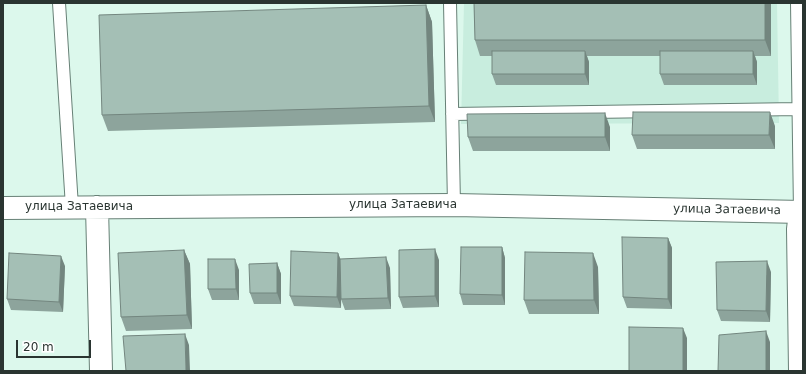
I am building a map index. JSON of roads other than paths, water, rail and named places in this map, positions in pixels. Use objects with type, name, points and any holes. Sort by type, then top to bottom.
[{"type":"street","name":"улица Затаевича","points":[[3,208],[454,205],[801,212]]},
{"type":"street","points":[[97,207],[101,371]]},
{"type":"street","points":[[800,371],[798,229],[801,212]]},
{"type":"lane","points":[[59,3],[72,207]]},
{"type":"lane","points":[[450,3],[454,205]]},
{"type":"lane","points":[[797,3],[801,212]]},
{"type":"lane","points":[[452,114],[799,109]]}]
